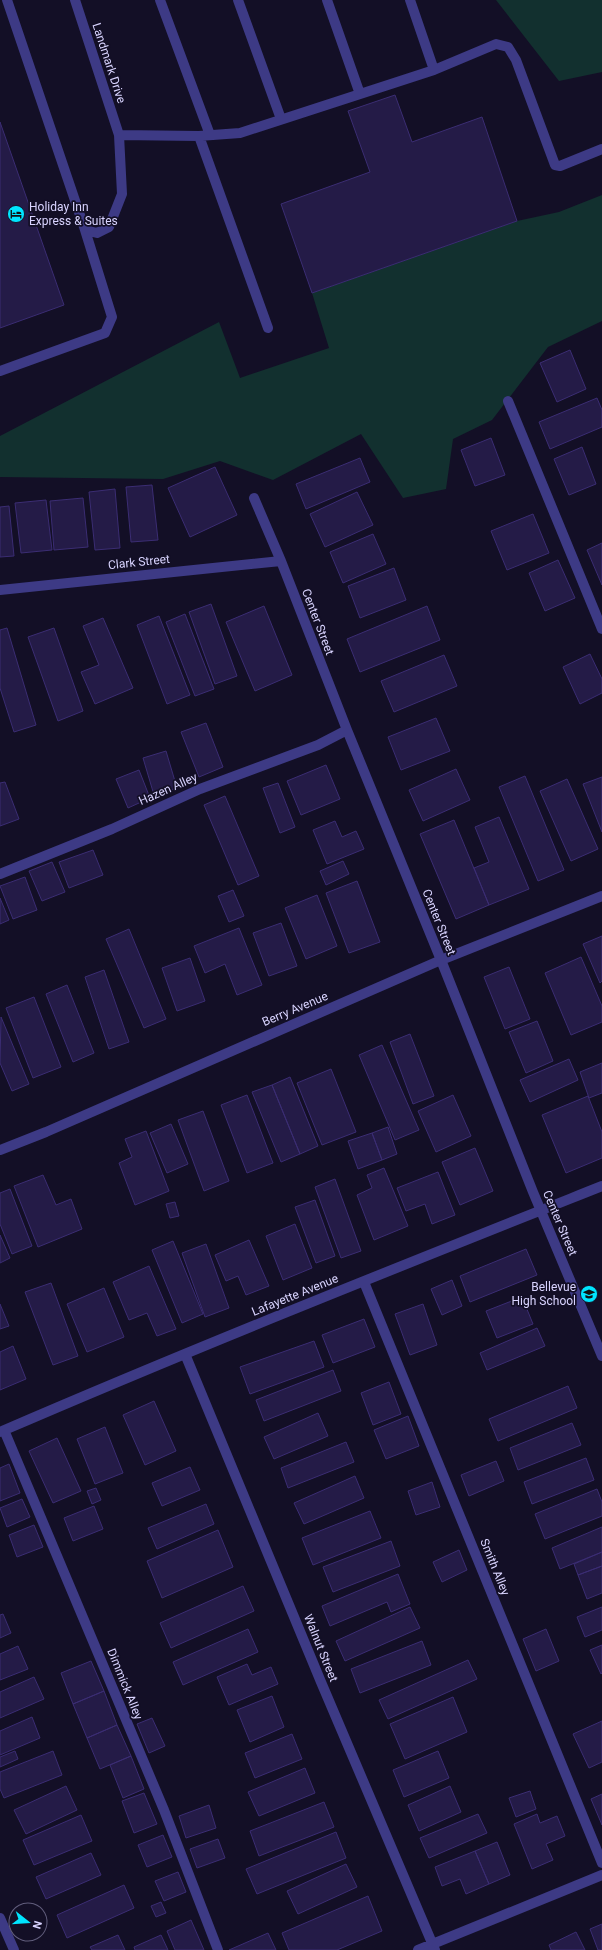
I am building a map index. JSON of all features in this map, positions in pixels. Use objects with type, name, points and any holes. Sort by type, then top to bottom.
[{"type":"street","points":[[0,371],[105,333],[112,317],[85,230],[7,0]]},
{"type":"street","name":"Landmark Drive","points":[[75,0],[119,135],[122,194],[109,227],[97,233],[85,230]]},
{"type":"street","points":[[160,0],[268,328]]},
{"type":"street","points":[[238,0],[281,119]]},
{"type":"street","points":[[327,0],[360,94]]},
{"type":"street","points":[[410,0],[434,70]]},
{"type":"street","points":[[119,135],[204,136],[240,133],[434,70],[496,44],[508,48],[516,60],[555,165],[560,166],[602,149]]},
{"type":"street","points":[[508,401],[602,629]]},
{"type":"street","name":"Center Street","points":[[254,498],[281,561],[347,730],[441,960],[540,1209],[602,1356]]},
{"type":"street","name":"Clark Street","points":[[0,590],[281,561]]},
{"type":"street","name":"Hazen Alley","points":[[0,874],[112,829],[200,789],[318,745],[347,730]]},
{"type":"street","name":"Berry Avenue","points":[[0,1150],[46,1132],[441,960],[602,896]]},
{"type":"street","name":"Lafayette Avenue","points":[[2,1431],[185,1354],[540,1209],[602,1186]]},
{"type":"street","name":"Smith Alley","points":[[364,1282],[602,1863]]},
{"type":"street","name":"Walnut Street","points":[[185,1354],[321,1682],[434,1947]]},
{"type":"street","name":"Dimmick Alley","points":[[2,1431],[78,1602],[164,1810],[218,1950]]},
{"type":"street","points":[[418,1950],[434,1947],[602,1875]]},
{"type":"street","points":[[0,1918],[14,1950]]},
{"type":"green space","points":[[496,0],[602,0],[602,72],[559,81]]},
{"type":"green space","points":[[602,195],[602,321],[548,347],[492,420],[453,439],[446,489],[403,498],[361,434],[273,480],[220,461],[163,479],[0,477],[0,436],[219,322],[240,378],[329,348],[312,293],[517,221],[559,212]]},
{"type":"building","points":[[395,95],[412,142],[482,117],[517,221],[312,293],[281,204],[370,172],[348,111]]},
{"type":"building","name":"Holiday Inn Express & Suites","points":[[0,122],[64,305],[0,328]]},
{"type":"building","points":[[570,350],[586,389],[557,402],[540,363]]},
{"type":"building","points":[[597,398],[602,410],[602,427],[550,449],[539,422]]},
{"type":"building","points":[[491,438],[505,475],[475,486],[461,450]]},
{"type":"building","points":[[582,447],[596,484],[569,495],[554,459]]},
{"type":"building","points":[[360,458],[370,482],[306,509],[296,484]]},
{"type":"building","points":[[215,467],[237,515],[190,537],[168,488]]},
{"type":"building","points":[[152,485],[158,540],[131,542],[126,487]]},
{"type":"building","points":[[115,489],[120,548],[95,550],[89,492]]},
{"type":"building","points":[[357,492],[373,525],[325,547],[310,514]]},
{"type":"building","points":[[83,498],[88,547],[54,550],[50,501]]},
{"type":"building","points":[[46,500],[52,550],[21,553],[15,503]]},
{"type":"building","points":[[9,506],[14,556],[0,557],[0,507]]},
{"type":"building","points":[[533,514],[549,553],[507,570],[491,531]]},
{"type":"building","points":[[373,534],[386,564],[343,583],[330,552]]},
{"type":"building","points":[[602,543],[602,585],[587,550]]},
{"type":"building","points":[[558,560],[575,598],[545,611],[529,573]]},
{"type":"building","points":[[394,568],[406,600],[360,618],[348,586]]},
{"type":"building","points":[[211,604],[237,676],[215,684],[189,612]]},
{"type":"building","points":[[264,606],[292,675],[255,691],[226,622]]},
{"type":"building","points":[[427,606],[440,640],[360,672],[347,639]]},
{"type":"building","points":[[185,614],[214,689],[195,696],[166,622]]},
{"type":"building","points":[[159,616],[190,695],[167,704],[137,625]]},
{"type":"building","points":[[103,618],[133,688],[95,704],[81,672],[99,665],[83,626]]},
{"type":"building","points":[[7,628],[36,725],[14,732],[0,688],[0,630]]},
{"type":"building","points":[[54,628],[83,711],[58,721],[28,637]]},
{"type":"building","points":[[590,654],[602,679],[602,693],[580,704],[563,667]]},
{"type":"building","points":[[444,655],[457,686],[394,712],[381,681]]},
{"type":"building","points":[[436,718],[450,751],[401,770],[388,737]]},
{"type":"building","points":[[206,723],[223,767],[199,777],[181,732]]},
{"type":"building","points":[[166,751],[177,788],[154,795],[143,758]]},
{"type":"building","points":[[326,765],[340,799],[301,815],[287,781]]},
{"type":"building","points":[[456,769],[470,800],[423,821],[409,790]]},
{"type":"building","points":[[139,770],[150,798],[128,808],[116,779]]},
{"type":"building","points":[[525,776],[564,870],[538,881],[499,787]]},
{"type":"building","points":[[602,777],[602,832],[583,784]]},
{"type":"building","points":[[567,779],[598,849],[571,861],[540,791]]},
{"type":"building","points":[[5,782],[19,819],[0,826],[0,783]]},
{"type":"building","points":[[278,783],[295,827],[280,833],[263,788]]},
{"type":"building","points":[[225,796],[259,876],[238,885],[204,805]]},
{"type":"building","points":[[499,817],[529,889],[489,905],[474,868],[489,862],[475,827]]},
{"type":"building","points":[[454,820],[489,905],[456,919],[420,834]]},
{"type":"building","points":[[335,821],[342,837],[356,831],[364,849],[327,864],[313,830]]},
{"type":"building","points":[[93,850],[103,875],[69,888],[59,862]]},
{"type":"building","points":[[343,861],[349,874],[326,885],[320,871]]},
{"type":"building","points":[[52,862],[65,892],[42,901],[29,871]]},
{"type":"building","points":[[25,877],[37,910],[13,919],[0,886]]},
{"type":"building","points":[[357,881],[380,942],[349,953],[326,893]]},
{"type":"building","points":[[233,890],[244,916],[229,922],[218,896]]},
{"type":"building","points":[[317,895],[337,946],[306,959],[285,908]]},
{"type":"building","points":[[0,898],[9,920],[0,924]]},
{"type":"building","points":[[281,923],[297,966],[269,976],[253,933]]},
{"type":"building","points":[[239,928],[262,985],[237,995],[225,964],[205,973],[194,946]]},
{"type":"building","points":[[129,929],[166,1019],[144,1028],[106,939]]},
{"type":"building","points":[[602,936],[602,981],[600,983],[583,944]]},
{"type":"building","points":[[581,957],[602,1006],[602,1022],[571,1035],[545,973]]},
{"type":"building","points":[[190,958],[205,1001],[177,1011],[162,968]]},
{"type":"building","points":[[509,967],[530,1019],[505,1029],[484,977]]},
{"type":"building","points":[[104,970],[129,1042],[109,1049],[85,977]]},
{"type":"building","points":[[67,985],[94,1053],[73,1062],[46,994]]},
{"type":"building","points":[[34,997],[61,1067],[33,1078],[6,1008]]},
{"type":"building","points":[[1,1017],[29,1084],[12,1091],[0,1063]]},
{"type":"building","points":[[537,1021],[553,1061],[526,1073],[509,1032]]},
{"type":"building","points":[[410,1034],[434,1096],[413,1104],[390,1042]]},
{"type":"building","points":[[382,1045],[419,1130],[395,1140],[359,1055]]},
{"type":"building","points":[[569,1059],[578,1080],[530,1102],[520,1080]]},
{"type":"building","points":[[602,1063],[602,1093],[589,1098],[580,1072]]},
{"type":"building","points":[[331,1069],[356,1132],[322,1145],[297,1083]]},
{"type":"building","points":[[290,1077],[318,1146],[300,1154],[272,1085]]},
{"type":"building","points":[[272,1085],[300,1154],[281,1162],[252,1092]]},
{"type":"building","points":[[247,1095],[273,1163],[247,1173],[221,1105]]},
{"type":"building","points":[[453,1095],[471,1136],[436,1152],[418,1111]]},
{"type":"building","points":[[588,1096],[602,1132],[602,1158],[566,1173],[542,1115]]},
{"type":"building","points":[[203,1111],[229,1181],[204,1191],[178,1120]]},
{"type":"building","points":[[171,1124],[188,1164],[167,1173],[150,1133]]},
{"type":"building","points":[[388,1127],[397,1154],[382,1160],[372,1133]]},
{"type":"building","points":[[146,1131],[169,1191],[135,1205],[119,1163],[132,1157],[125,1139]]},
{"type":"building","points":[[372,1133],[382,1160],[358,1169],[348,1141]]},
{"type":"building","points":[[475,1148],[493,1191],[460,1205],[442,1162]]},
{"type":"building","points":[[384,1168],[408,1226],[374,1240],[357,1195],[372,1188],[367,1175]]},
{"type":"building","points":[[438,1172],[455,1215],[432,1224],[425,1204],[406,1211],[397,1188]]},
{"type":"building","points":[[43,1175],[56,1205],[71,1199],[82,1229],[38,1247],[14,1186]]},
{"type":"building","points":[[335,1179],[361,1251],[341,1258],[315,1187]]},
{"type":"building","points":[[10,1189],[32,1246],[12,1254],[0,1224],[0,1193]]},
{"type":"building","points":[[315,1200],[335,1256],[316,1263],[295,1207]]},
{"type":"building","points":[[175,1202],[179,1216],[170,1218],[166,1204]]},
{"type":"building","points":[[295,1224],[312,1268],[283,1280],[266,1236]]},
{"type":"building","points":[[0,1235],[10,1258],[0,1263]]},
{"type":"building","points":[[249,1240],[269,1286],[246,1295],[238,1276],[226,1281],[215,1255]]},
{"type":"building","points":[[173,1241],[203,1314],[182,1323],[152,1250]]},
{"type":"building","points":[[206,1244],[229,1308],[205,1317],[182,1253]]},
{"type":"building","points":[[526,1249],[537,1275],[470,1302],[460,1276]]},
{"type":"building","points":[[149,1266],[176,1329],[157,1336],[147,1313],[129,1320],[113,1282]]},
{"type":"building","points":[[452,1280],[462,1306],[442,1315],[431,1289]]},
{"type":"building","points":[[51,1283],[78,1356],[53,1365],[25,1292]]},
{"type":"building","points":[[104,1288],[124,1337],[87,1352],[67,1304]]},
{"type":"building","points":[[522,1297],[533,1324],[497,1338],[486,1311]]},
{"type":"building","points":[[0,1304],[9,1326],[0,1329]]},
{"type":"building","points":[[423,1304],[437,1345],[410,1355],[395,1314]]},
{"type":"building","points":[[364,1319],[375,1347],[333,1363],[322,1335]]},
{"type":"building","points":[[537,1328],[545,1346],[487,1370],[480,1353]]},
{"type":"building","points":[[314,1341],[324,1367],[250,1394],[240,1367]]},
{"type":"building","points":[[13,1346],[26,1379],[0,1390],[0,1352]]},
{"type":"building","points":[[333,1370],[341,1391],[264,1421],[256,1400]]},
{"type":"building","points":[[389,1382],[401,1414],[373,1425],[361,1393]]},
{"type":"building","points":[[568,1386],[577,1408],[498,1441],[489,1419]]},
{"type":"building","points":[[154,1401],[176,1451],[145,1465],[123,1415]]},
{"type":"building","points":[[318,1413],[328,1436],[274,1459],[264,1437]]},
{"type":"building","points":[[408,1416],[419,1446],[386,1459],[374,1430]]},
{"type":"building","points":[[572,1423],[581,1445],[518,1470],[510,1448]]},
{"type":"building","points":[[105,1427],[123,1473],[95,1484],[77,1439]]},
{"type":"building","points":[[57,1438],[81,1491],[53,1503],[29,1451]]},
{"type":"building","points":[[346,1442],[354,1462],[288,1488],[281,1468]]},
{"type":"building","points":[[586,1458],[594,1480],[532,1504],[524,1482]]},
{"type":"building","points":[[496,1461],[504,1481],[469,1496],[461,1475]]},
{"type":"building","points":[[9,1464],[20,1493],[0,1501],[0,1468]]},
{"type":"building","points":[[190,1467],[200,1490],[162,1506],[152,1483]]},
{"type":"building","points":[[355,1476],[364,1498],[304,1524],[294,1503]]},
{"type":"building","points":[[432,1482],[440,1507],[416,1515],[408,1491]]},
{"type":"building","points":[[96,1488],[101,1500],[92,1504],[87,1491]]},
{"type":"building","points":[[597,1489],[602,1502],[602,1516],[545,1539],[535,1514]]},
{"type":"building","points":[[22,1499],[30,1517],[7,1527],[0,1508]]},
{"type":"building","points":[[206,1504],[214,1524],[157,1549],[148,1528]]},
{"type":"building","points":[[94,1506],[103,1529],[73,1541],[64,1518]]},
{"type":"building","points":[[370,1511],[381,1538],[313,1565],[302,1538]]},
{"type":"building","points":[[34,1525],[43,1547],[17,1557],[9,1535]]},
{"type":"building","points":[[602,1527],[602,1552],[560,1569],[552,1548]]},
{"type":"building","points":[[218,1530],[233,1567],[162,1598],[147,1561]]},
{"type":"building","points":[[391,1541],[400,1566],[333,1592],[323,1567]]},
{"type":"building","points":[[459,1550],[467,1570],[442,1582],[433,1562]]},
{"type":"building","points":[[602,1552],[602,1566],[578,1575],[574,1564]]},
{"type":"building","points":[[602,1566],[602,1593],[587,1599],[578,1575]]},
{"type":"building","points":[[398,1574],[410,1604],[391,1612],[387,1602],[330,1626],[322,1606]]},
{"type":"building","points":[[243,1586],[254,1611],[171,1648],[160,1623]]},
{"type":"building","points":[[410,1607],[420,1628],[345,1661],[336,1641]]},
{"type":"building","points":[[602,1607],[602,1630],[585,1637],[577,1617]]},
{"type":"building","points":[[3,1614],[11,1633],[0,1638],[0,1615]]},
{"type":"building","points":[[248,1629],[258,1652],[183,1685],[173,1662]]},
{"type":"building","points":[[546,1629],[559,1661],[536,1671],[523,1639]]},
{"type":"building","points":[[422,1641],[431,1665],[360,1693],[351,1669]]},
{"type":"building","points":[[602,1645],[602,1673],[601,1674],[590,1650]]},
{"type":"building","points":[[18,1646],[28,1669],[0,1680],[0,1654]]},
{"type":"building","points":[[468,1660],[477,1679],[388,1719],[379,1700]]},
{"type":"building","points":[[91,1661],[104,1691],[73,1704],[61,1673]]},
{"type":"building","points":[[247,1664],[252,1675],[271,1667],[278,1684],[229,1705],[217,1677]]},
{"type":"building","points":[[34,1677],[44,1699],[0,1718],[0,1692]]},
{"type":"building","points":[[104,1691],[117,1725],[87,1738],[73,1704]]},
{"type":"building","points":[[272,1696],[284,1727],[250,1742],[237,1710]]},
{"type":"building","points":[[453,1697],[467,1732],[405,1759],[390,1724]]},
{"type":"building","points":[[32,1717],[40,1738],[0,1755],[0,1731]]},
{"type":"building","points":[[152,1718],[165,1746],[149,1753],[137,1724]]},
{"type":"building","points":[[602,1721],[602,1762],[589,1768],[573,1734]]},
{"type":"building","points":[[117,1725],[131,1756],[100,1769],[87,1738]]},
{"type":"building","points":[[292,1734],[302,1759],[255,1778],[245,1753]]},
{"type":"building","points":[[15,1751],[18,1759],[0,1767],[0,1757]]},
{"type":"building","points":[[53,1751],[62,1775],[4,1798],[0,1789],[0,1772]]},
{"type":"building","points":[[438,1751],[449,1778],[404,1797],[393,1770]]},
{"type":"building","points":[[131,1756],[144,1789],[123,1798],[110,1765]]},
{"type":"building","points":[[305,1768],[315,1793],[259,1816],[248,1792]]},
{"type":"building","points":[[66,1786],[77,1810],[26,1834],[14,1810]]},
{"type":"building","points":[[450,1786],[461,1812],[419,1831],[408,1805]]},
{"type":"building","points":[[530,1791],[536,1809],[516,1817],[509,1798]]},
{"type":"building","points":[[144,1793],[157,1824],[134,1833],[122,1801]]},
{"type":"building","points":[[602,1794],[602,1825],[591,1799]]},
{"type":"building","points":[[324,1802],[334,1827],[259,1856],[250,1831]]},
{"type":"building","points":[[209,1805],[216,1828],[186,1838],[179,1816]]},
{"type":"building","points":[[478,1814],[487,1833],[429,1858],[420,1838]]},
{"type":"building","points":[[537,1814],[540,1823],[557,1816],[565,1836],[546,1844],[553,1860],[532,1869],[514,1824]]},
{"type":"building","points":[[81,1815],[92,1841],[34,1865],[23,1840]]},
{"type":"building","points":[[336,1832],[346,1858],[257,1894],[246,1869]]},
{"type":"building","points":[[163,1835],[172,1857],[147,1867],[138,1845]]},
{"type":"building","points":[[218,1839],[225,1858],[197,1868],[190,1849]]},
{"type":"building","points":[[497,1842],[510,1875],[489,1884],[475,1851]]},
{"type":"building","points":[[475,1851],[489,1884],[466,1894],[460,1879],[442,1886],[435,1867]]},
{"type":"building","points":[[91,1853],[101,1875],[46,1899],[36,1877]]},
{"type":"building","points":[[346,1864],[357,1887],[298,1914],[287,1891]]},
{"type":"building","points":[[178,1872],[186,1892],[164,1901],[155,1881]]},
{"type":"building","points":[[124,1885],[134,1908],[67,1938],[57,1915]]},
{"type":"building","points":[[368,1896],[382,1931],[337,1950],[289,1950],[282,1933]]},
{"type":"building","points":[[161,1902],[166,1913],[156,1917],[151,1906]]},
{"type":"building","points":[[191,1920],[204,1950],[175,1950],[167,1931]]},
{"type":"building","points":[[602,1924],[602,1950],[598,1950],[590,1929]]},
{"type":"building","points":[[576,1932],[585,1950],[551,1950],[549,1945]]},
{"type":"building","points":[[268,1933],[276,1950],[229,1950]]},
{"type":"building","points":[[118,1935],[125,1950],[92,1950],[90,1947]]},
{"type":"building","points":[[161,1935],[168,1950],[135,1950],[134,1947]]},
{"type":"place","name":"Holiday Inn Express & Suites","points":[[16,214]]},
{"type":"place","name":"Bellevue High School","points":[[589,1294]]}]
